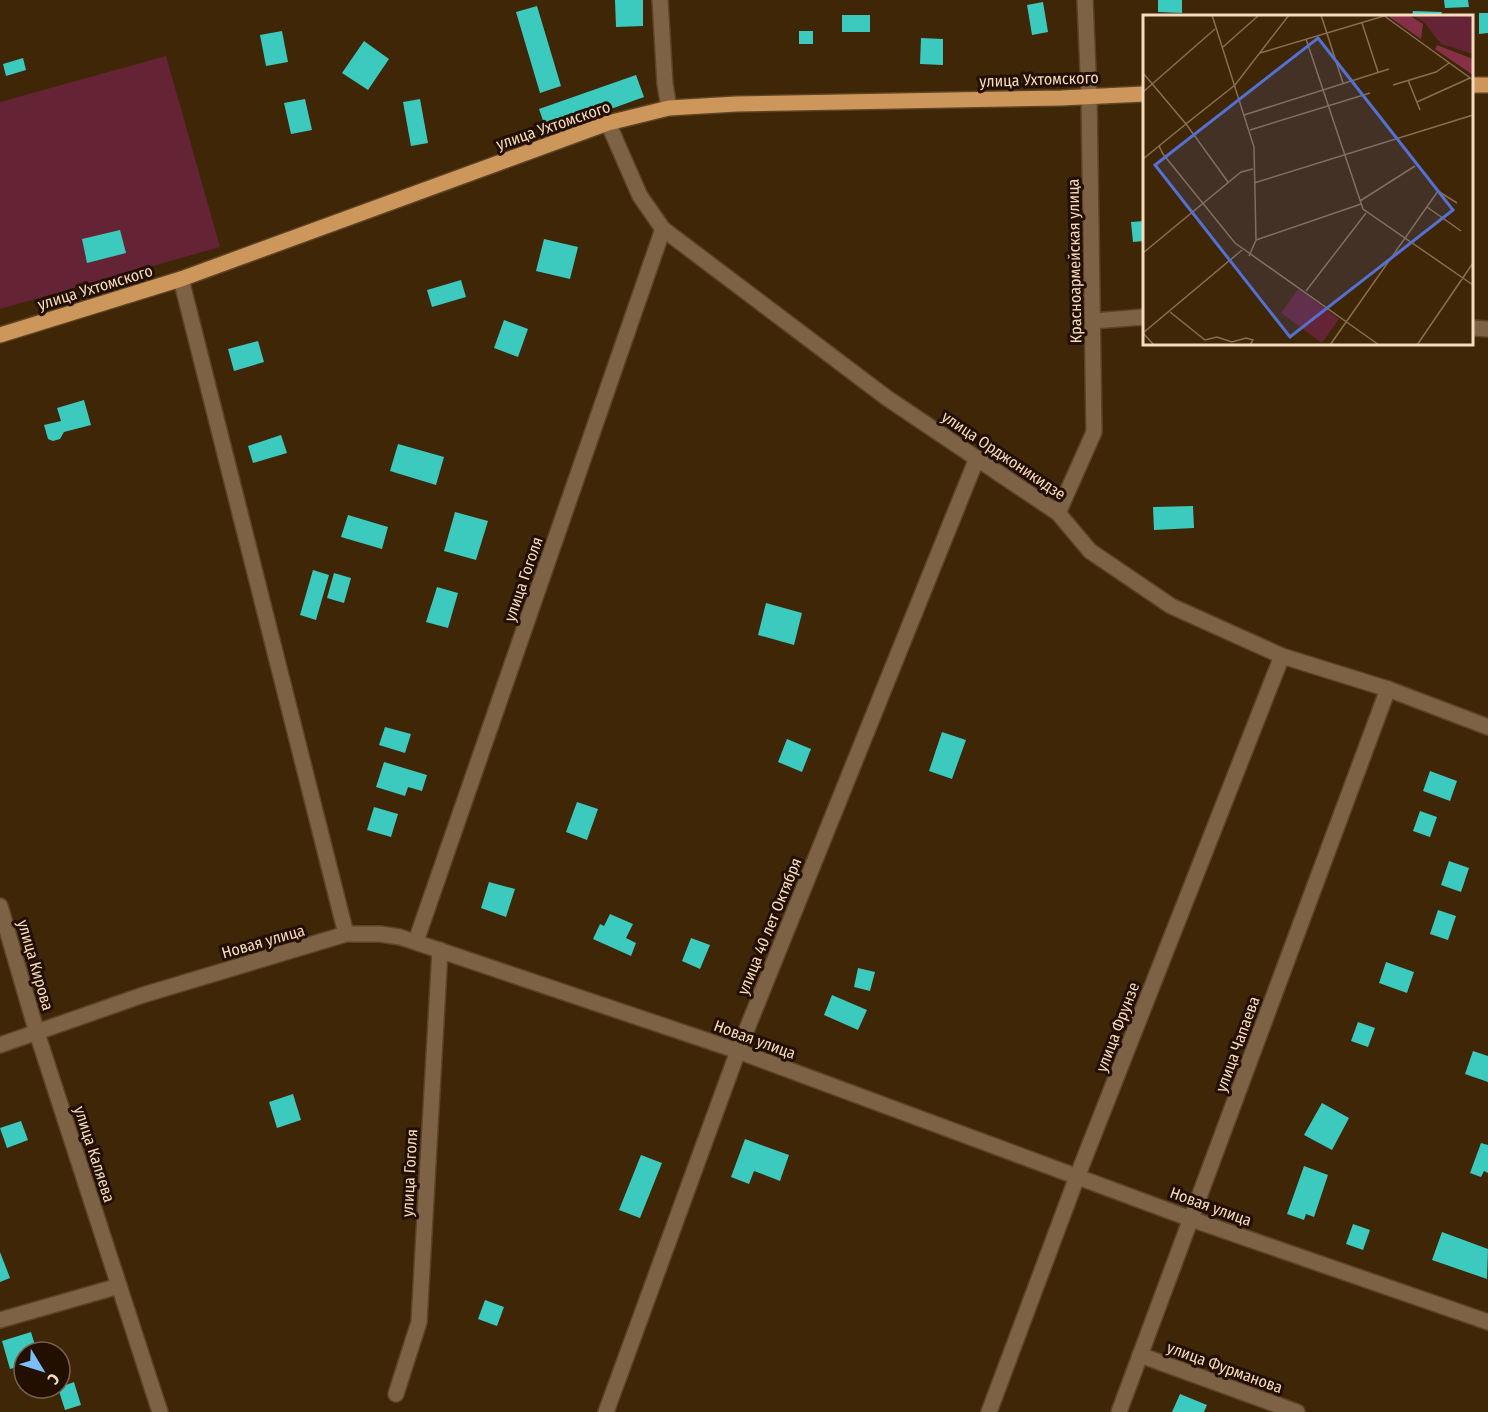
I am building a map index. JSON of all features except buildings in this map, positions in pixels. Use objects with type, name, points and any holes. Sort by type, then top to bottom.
[{"type":"main road","name":"улица Ухтомского","points":[[0,335],[181,279],[608,123],[669,108],[736,104],[1061,98],[1143,94]]},
{"type":"street","points":[[660,0],[665,84],[669,108]]},
{"type":"street","name":"Красноармейская улица","points":[[1058,513],[1094,432],[1089,95],[1085,0]]},
{"type":"street","name":"улица Орджоникидзе","points":[[608,123],[640,196],[663,229],[887,398],[1058,513],[1090,551],[1171,606],[1282,656],[1388,689],[1488,727]]},
{"type":"street","name":"улица Гоголя","points":[[416,941],[663,229]]},
{"type":"street","points":[[181,279],[346,934]]},
{"type":"street","points":[[1093,321],[1143,317]]},
{"type":"street","points":[[1473,328],[1488,329]]},
{"type":"street","name":"улица 40 лет Октября","points":[[606,1412],[738,1051],[977,458]]},
{"type":"street","name":"улица Фрунзе","points":[[989,1412],[1077,1177],[1282,656]]},
{"type":"street","name":"улица Чапаева","points":[[1119,1412],[1388,689]]},
{"type":"street","name":"улица Кирова","points":[[0,906],[37,1033]]},
{"type":"street","name":"Новая улица","points":[[0,1045],[143,995],[346,934],[380,934],[416,941],[738,1051],[1191,1219],[1488,1322]]},
{"type":"street","name":"улица Гоголя","points":[[396,1394],[419,1322],[440,950]]},
{"type":"street","name":"улица Каляева","points":[[37,1033],[160,1412]]},
{"type":"street","points":[[0,1320],[119,1286]]},
{"type":"street","name":"улица Фурманова","points":[[1140,1355],[1297,1412]]},
{"type":"shaded area","points":[[166,56],[220,247],[0,309],[0,102]]}]
